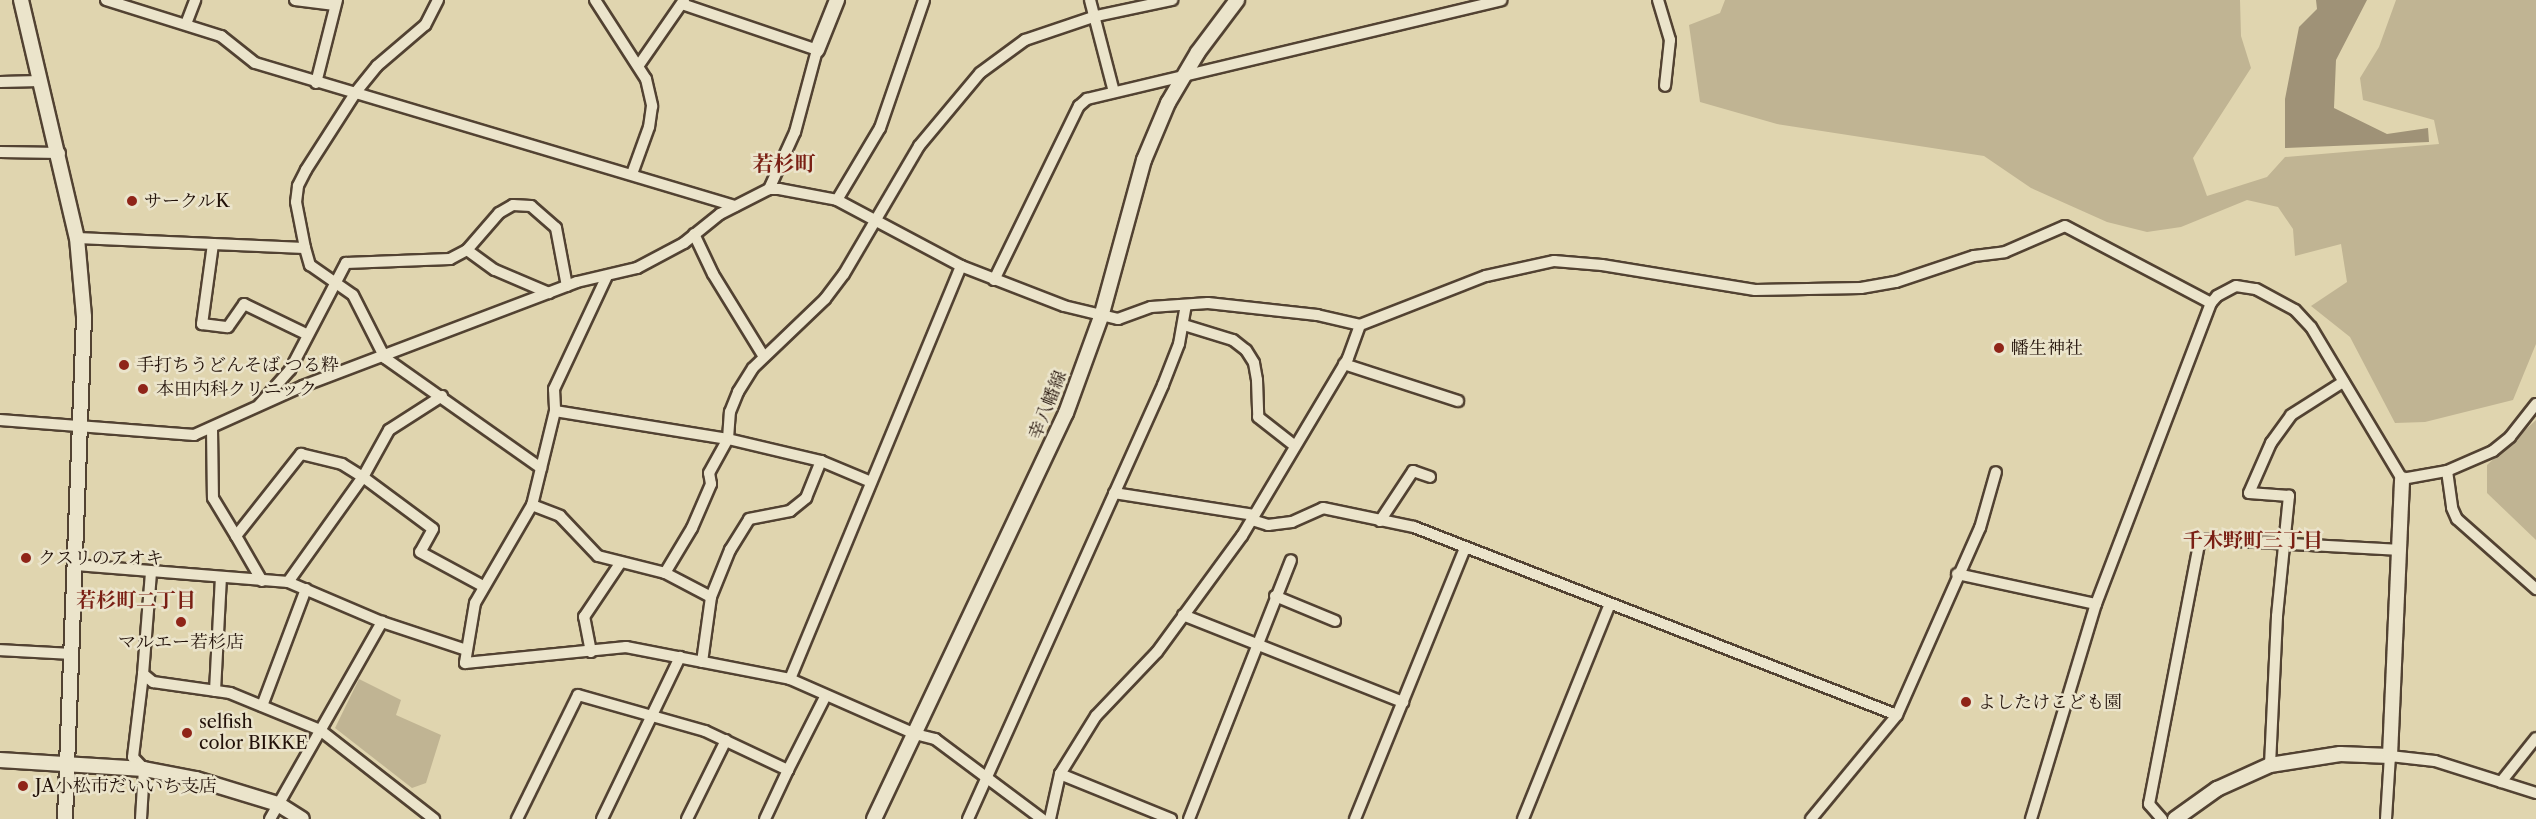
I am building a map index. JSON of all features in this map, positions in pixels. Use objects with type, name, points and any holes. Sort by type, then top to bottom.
[{"type":"street","points":[[21,0],[39,81],[60,153],[77,238],[84,317],[69,764],[65,819]]},
{"type":"street","points":[[106,0],[221,36],[255,63],[316,83],[356,92],[735,206]]},
{"type":"street","points":[[186,24],[195,0]]},
{"type":"street","points":[[295,0],[336,3],[316,83]]},
{"type":"street","points":[[438,0],[425,25],[377,66],[356,92],[298,186],[296,202],[304,248],[310,265],[334,284],[353,295],[385,358],[541,468]]},
{"type":"street","points":[[594,0],[639,65],[646,79],[652,106],[649,127],[632,174]]},
{"type":"street","points":[[770,189],[795,132],[817,50],[837,0]]},
{"type":"street","points":[[837,200],[880,128],[924,0]]},
{"type":"street","points":[[1090,0],[1114,92]]},
{"type":"street","points":[[665,573],[692,528],[711,484],[710,473],[728,439],[730,412],[738,392],[764,357],[825,299],[919,146],[980,73],[1025,40],[1096,16],[1172,0]]},
{"type":"street","name":"幸八幡線","points":[[874,819],[1039,477],[1101,317],[1144,160],[1183,76],[1237,0]]},
{"type":"street","points":[[994,280],[1079,106],[1087,99],[1501,0]]},
{"type":"street","points":[[1658,0],[1670,40],[1665,86]]},
{"type":"street","points":[[639,65],[683,2],[817,50]]},
{"type":"street","points":[[0,82],[39,81]]},
{"type":"street","points":[[0,152],[60,153]]},
{"type":"street","points":[[0,420],[194,435],[212,429],[303,386],[385,358],[567,286],[607,276],[656,259],[735,206],[770,189],[793,189],[837,200],[962,266],[994,280],[1101,317],[1118,319],[1151,308],[1208,303],[1317,315],[1360,325],[1486,276],[1546,262],[1602,265],[1755,290],[1861,288],[1896,282],[1974,256],[2005,252],[2065,226],[2211,303]]},
{"type":"street","points":[[256,409],[290,370],[306,334],[346,263],[450,259],[467,249],[499,213],[513,205],[531,206],[556,228],[567,286]]},
{"type":"street","points":[[694,234],[713,274],[764,357]]},
{"type":"street","points":[[77,238],[304,248]]},
{"type":"street","points":[[213,244],[202,324],[228,327],[244,304],[306,334]]},
{"type":"street","points":[[467,249],[495,270],[549,293]]},
{"type":"street","points":[[790,679],[870,482],[962,266]]},
{"type":"street","points":[[607,276],[554,389],[555,411],[532,505],[475,603],[465,663],[626,647],[790,679],[825,697],[915,734],[935,739],[1042,819]]},
{"type":"street","points":[[2031,819],[2096,604],[2211,303],[2236,286],[2256,289],[2279,299],[2311,327],[2402,479],[2402,550],[2386,819]]},
{"type":"street","points":[[968,819],[989,779],[1163,385],[1184,325],[1186,306]]},
{"type":"street","points":[[1184,325],[1233,340],[1246,350],[1254,363],[1258,417],[1295,446]]},
{"type":"street","points":[[1050,819],[1060,774],[1096,716],[1157,652],[1253,517],[1344,364],[1360,325]]},
{"type":"street","points":[[1344,364],[1458,401]]},
{"type":"street","points":[[2270,765],[2277,616],[2289,496],[2249,493],[2271,443],[2291,416],[2343,382]]},
{"type":"street","points":[[288,582],[363,477],[389,430],[442,396]]},
{"type":"street","points":[[2402,479],[2447,471],[2493,451],[2510,437],[2536,404]]},
{"type":"street","points":[[555,411],[728,439],[820,461],[870,482]]},
{"type":"street","points":[[212,429],[213,498],[262,581]]},
{"type":"street","points":[[236,536],[301,454],[342,464],[363,477],[433,529],[420,552],[483,586]]},
{"type":"street","points":[[702,662],[711,597],[730,550],[749,519],[790,511],[806,498],[820,461]]},
{"type":"street","points":[[1380,521],[1413,471],[1430,477]]},
{"type":"street","points":[[2447,471],[2452,508],[2457,519],[2536,589]]},
{"type":"street","points":[[1811,819],[1897,715],[1957,574],[1980,528],[1996,472]]},
{"type":"street","points":[[1114,493],[1253,517],[1268,525],[1292,522],[1323,508],[1422,530],[1609,606],[1897,715]]},
{"type":"street","points":[[532,505],[560,516],[598,556],[665,573],[711,597]]},
{"type":"street","points":[[2162,819],[2149,804],[2200,539],[2402,550]]},
{"type":"street","points":[[1355,819],[1465,548]]},
{"type":"street","points":[[1189,819],[1256,643],[1291,560]]},
{"type":"street","points":[[591,652],[584,617],[621,562]]},
{"type":"street","points":[[76,565],[288,582],[382,622],[466,650]]},
{"type":"street","points":[[141,819],[144,769],[134,757],[151,572]]},
{"type":"street","points":[[1957,574],[2096,604]]},
{"type":"street","points":[[215,691],[221,578]]},
{"type":"street","points":[[262,706],[306,589]]},
{"type":"street","points":[[1275,596],[1335,621]]},
{"type":"street","points":[[1523,819],[1609,606]]},
{"type":"street","points":[[1183,615],[1403,702]]},
{"type":"street","points":[[270,819],[382,622]]},
{"type":"street","points":[[0,650],[72,654]]},
{"type":"street","points":[[602,819],[680,657]]},
{"type":"street","points":[[143,674],[153,682],[215,691],[262,706],[320,730],[434,819]]},
{"type":"street","points":[[518,819],[578,695],[726,740],[788,770]]},
{"type":"street","points":[[765,819],[825,697]]},
{"type":"street","points":[[2501,782],[2536,738]]},
{"type":"street","points":[[687,819],[726,740]]},
{"type":"street","points":[[2175,819],[2217,789],[2270,765],[2340,753],[2435,761],[2536,793]]},
{"type":"street","points":[[0,760],[144,769],[220,784],[278,804],[302,819]]},
{"type":"street","points":[[1060,774],[1171,819]]},
{"type":"shaded area","points":[[1725,0],[2240,0],[2241,36],[2251,68],[2193,158],[2207,196],[2267,177],[2285,157],[2439,144],[2434,120],[2363,100],[2360,78],[2379,47],[2396,0],[2536,0],[2536,344],[2513,400],[2425,422],[2395,423],[2350,337],[2311,306],[2347,282],[2341,244],[2295,256],[2293,229],[2278,207],[2247,200],[2181,227],[2147,232],[2107,222],[2031,188],[1984,156],[1777,124],[1700,102],[1689,25],[1720,13]]},
{"type":"shaded area","points":[[2316,0],[2367,0],[2336,60],[2334,108],[2387,134],[2428,128],[2429,142],[2285,148],[2285,99],[2299,27],[2317,9]]},
{"type":"shaded area","points":[[2536,420],[2536,540],[2487,493],[2487,465]]},
{"type":"shaded area","points":[[359,679],[401,700],[396,715],[441,735],[426,783],[412,788],[335,728]]},
{"type":"place","name":"サークルK","points":[[132,201]]},
{"type":"place","name":"幡生神社","points":[[1999,348]]},
{"type":"place","name":"手打ちうどんそば つる粋","points":[[124,365]]},
{"type":"place","name":"本田内科クリニック","points":[[143,389]]},
{"type":"place","name":"クスリのアオキ","points":[[26,558]]},
{"type":"place","name":"マルエー若杉店","points":[[181,622]]},
{"type":"place","name":"よしたけこども園","points":[[1966,702]]},
{"type":"place","name":"selfish color BIKKE","points":[[187,733]]},
{"type":"place","name":"JA小松市だいいち支店","points":[[23,786]]},
{"type":"district","name":"若杉町","points":[[784,164]]},
{"type":"district","name":"千木野町三丁目","points":[[2253,540]]},
{"type":"district","name":"若杉町二丁目","points":[[136,600]]}]
